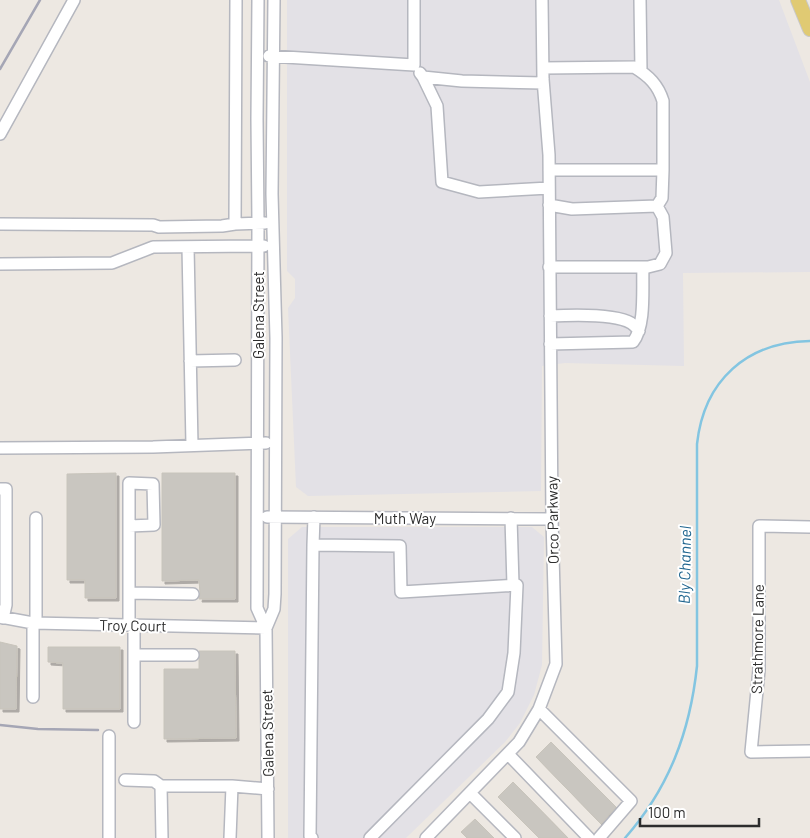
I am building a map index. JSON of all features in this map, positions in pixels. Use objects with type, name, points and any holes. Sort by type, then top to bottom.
[{"type":"main road","points":[[798,0],[810,29]]},
{"type":"street","points":[[0,134],[74,0]]},
{"type":"street","points":[[235,224],[236,0]]},
{"type":"street","name":"Galena Street","points":[[258,0],[256,119],[258,223],[257,608],[266,628],[268,838]]},
{"type":"street","name":"Galena Street","points":[[266,628],[274,609],[276,338],[273,222],[274,0]]},
{"type":"street","points":[[414,0],[414,65],[423,77],[437,106],[442,182],[478,192],[549,188]]},
{"type":"street","name":"Orco Parkway","points":[[434,835],[470,793],[519,742],[538,709],[556,664],[552,518],[549,155],[542,68],[542,0]]},
{"type":"street","points":[[640,0],[641,71]]},
{"type":"street","points":[[258,55],[414,65]]},
{"type":"street","points":[[542,68],[626,66],[634,67],[654,82],[663,102],[662,198],[657,206]]},
{"type":"street","points":[[423,77],[462,81],[543,83]]},
{"type":"street","points":[[236,119],[273,119]]},
{"type":"street","points":[[549,170],[663,170]]},
{"type":"street","points":[[549,205],[572,209],[657,206]]},
{"type":"street","points":[[549,267],[643,267],[660,264],[666,253],[663,217],[657,206]]},
{"type":"street","points":[[0,224],[154,225],[159,227],[222,226],[273,222]]},
{"type":"street","points":[[0,264],[112,263],[153,247],[274,246]]},
{"type":"street","points":[[188,247],[192,445]]},
{"type":"street","points":[[550,344],[633,342],[639,331],[642,312],[643,267]]},
{"type":"street","points":[[550,316],[577,315],[623,320],[633,324],[639,331]]},
{"type":"street","points":[[190,361],[235,360]]},
{"type":"street","points":[[0,448],[275,443]]},
{"type":"street","points":[[0,489],[6,489],[6,605],[2,617]]},
{"type":"street","name":"Muth Way","points":[[258,517],[552,518]]},
{"type":"street","points":[[312,838],[310,826],[314,517]]},
{"type":"street","points":[[33,698],[36,518]]},
{"type":"street","points":[[511,518],[513,585]]},
{"type":"street","points":[[129,526],[129,593],[134,655],[134,722]]},
{"type":"street","name":"Strathmore Lane","points":[[810,527],[759,526],[759,670],[751,752],[810,751]]},
{"type":"street","points":[[313,545],[400,546],[401,592],[517,585],[514,653],[508,692],[488,719],[370,838]]},
{"type":"street","points":[[129,593],[193,594]]},
{"type":"street","name":"Troy Court","points":[[2,617],[34,623],[266,628]]},
{"type":"street","points":[[134,655],[193,655]]},
{"type":"street","points":[[538,709],[631,801],[599,838]]},
{"type":"street","points":[[109,736],[109,838]]},
{"type":"street","points":[[508,754],[589,838]]},
{"type":"street","points":[[125,780],[154,781],[161,786],[268,788]]},
{"type":"street","points":[[161,786],[162,838]]},
{"type":"street","points":[[230,838],[232,786]]},
{"type":"street","points":[[470,793],[515,838]]},
{"type":"shaded area","points":[[287,0],[779,0],[810,82],[810,272],[683,273],[684,366],[565,363],[542,366],[541,491],[308,496],[296,487],[288,308],[295,298],[295,279],[287,271]]},
{"type":"shaded area","points":[[302,527],[532,527],[544,537],[542,665],[534,695],[520,723],[505,742],[406,838],[288,838],[288,539]]},
{"type":"building","points":[[116,473],[116,598],[85,598],[85,580],[67,580],[67,474]]},
{"type":"building","points":[[162,473],[235,473],[235,599],[199,599],[199,580],[162,581]]},
{"type":"building","points":[[0,642],[17,646],[16,709],[0,709]]},
{"type":"building","points":[[48,647],[120,647],[120,709],[63,709],[63,663],[48,662]]},
{"type":"building","points":[[199,651],[235,651],[236,738],[164,739],[164,669],[199,669]]},
{"type":"building","points":[[551,742],[616,807],[601,824],[536,757]]},
{"type":"building","points":[[513,782],[568,838],[539,838],[498,797]]},
{"type":"building","points":[[475,819],[494,838],[467,838],[461,832]]},
{"type":"waterway","name":"Bly Channel","points":[[625,838],[654,799],[675,758],[683,736],[694,690],[697,666],[697,444],[701,421],[709,401],[719,384],[732,369],[748,357],[787,343],[810,341]]},
{"type":"railway","points":[[0,69],[40,0]]},
{"type":"railway","points":[[0,725],[38,729],[98,730]]}]
